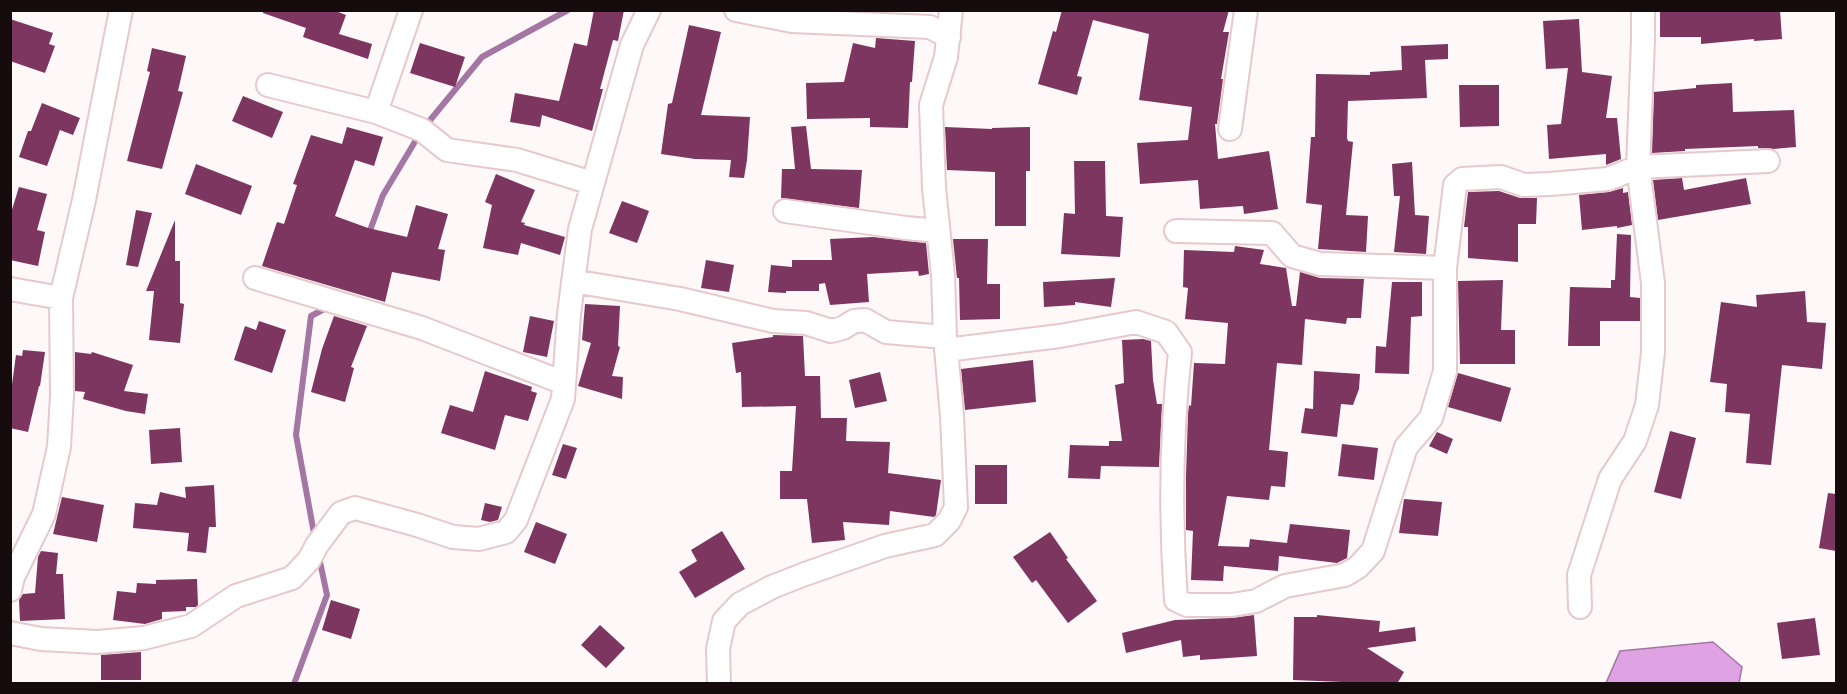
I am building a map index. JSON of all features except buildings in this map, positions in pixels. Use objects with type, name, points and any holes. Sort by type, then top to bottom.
[{"type":"street","points":[[10,590],[13,578],[44,514],[58,447],[62,395],[61,298],[84,200],[121,10]]},
{"type":"street","points":[[376,112],[411,10]]},
{"type":"street","points":[[10,633],[41,639],[97,642],[144,638],[191,626],[236,596],[292,578],[309,560],[316,545],[341,513],[355,508],[453,537],[479,539],[506,532],[516,520],[563,399],[580,229],[632,45],[649,10]]},
{"type":"street","points":[[736,10],[792,21],[930,27],[949,37]]},
{"type":"street","points":[[719,684],[718,649],[724,621],[740,604],[772,587],[805,574],[885,546],[935,535],[949,521],[956,507],[945,343],[943,275],[934,188],[931,105],[946,57],[951,10]]},
{"type":"street","points":[[1230,129],[1246,10]]},
{"type":"street","points":[[1580,607],[1579,575],[1610,479],[1635,441],[1647,405],[1653,352],[1653,283],[1638,167],[1643,10]]},
{"type":"street","points":[[268,85],[376,112],[422,130],[447,150],[517,160],[592,183]]},
{"type":"street","points":[[573,282],[681,299],[773,321],[806,323],[831,331],[843,328],[855,321],[865,320],[886,332],[945,343],[1060,336],[1136,322],[1166,332],[1180,352],[1176,387],[1172,522],[1176,600],[1187,605],[1232,605],[1256,601],[1285,586],[1344,575],[1358,567],[1373,551],[1406,447],[1431,418],[1445,371],[1445,268],[1455,185],[1462,179],[1501,177],[1524,185],[1550,184],[1608,179],[1638,167],[1768,161]]},
{"type":"street","points":[[785,211],[939,231]]},
{"type":"street","points":[[1176,231],[1272,233],[1292,256],[1320,264],[1445,268]]},
{"type":"street","points":[[255,278],[422,328],[564,382]]},
{"type":"street","points":[[10,289],[61,298]]},
{"type":"shaded area","points":[[1713,642],[1742,667],[1739,683],[1606,683],[1620,651]]},
{"type":"waterway","points":[[368,236],[383,195],[422,130],[482,57],[568,10]]},
{"type":"waterway","points":[[315,539],[296,435],[311,316],[328,307]]},
{"type":"waterway","points":[[294,684],[327,595],[319,557]]}]
